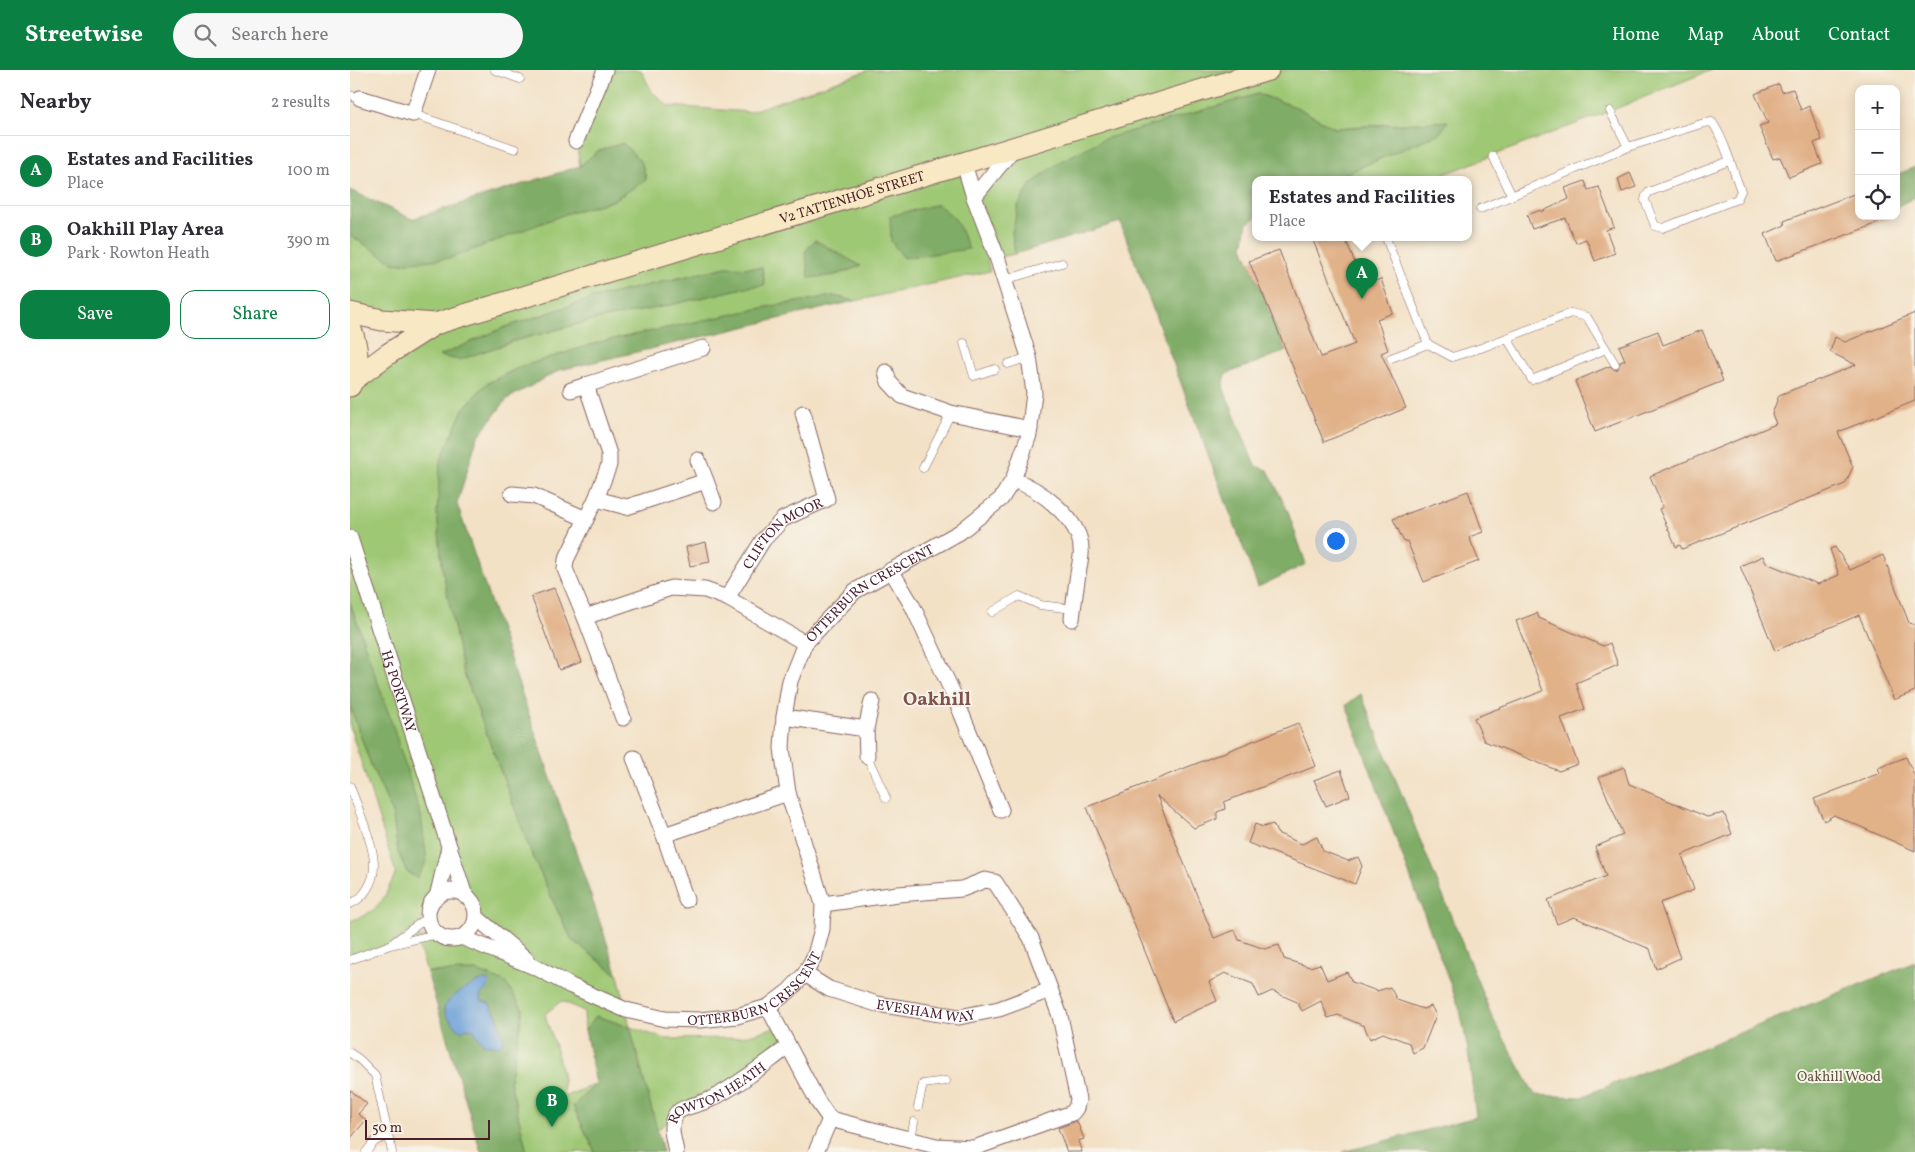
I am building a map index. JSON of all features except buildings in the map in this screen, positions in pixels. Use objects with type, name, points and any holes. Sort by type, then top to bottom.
[{"type":"street","points":[[355,97],[413,114],[428,70]]},
{"type":"street","points":[[576,142],[606,70]]},
{"type":"street","name":"V2 TATTENHOE STREET","points":[[352,383],[388,354],[436,324],[1268,70]]},
{"type":"street","points":[[974,197],[1013,148]]},
{"type":"street","name":"OTTERBURN CRESCENT","points":[[461,937],[536,968],[571,986],[626,1010],[664,1019],[700,1020],[728,1017],[768,1007],[789,991],[805,974],[814,955],[822,929],[823,904],[788,792],[782,748],[784,716],[790,681],[805,642],[855,591],[960,532],[1001,499],[1013,480],[1030,429],[1034,393],[1029,357],[997,257],[974,197],[964,164]]},
{"type":"street","name":"V2 TATTENHOE STREET","points":[[350,313],[382,320],[436,324]]},
{"type":"street","points":[[350,326],[357,342],[358,362],[352,383]]},
{"type":"street","points":[[572,390],[703,348]]},
{"type":"street","points":[[886,372],[889,382],[902,396],[951,413],[1030,429]]},
{"type":"street","points":[[586,385],[609,454],[609,465],[596,499],[566,560],[565,569],[623,718]]},
{"type":"street","name":"CLIFTON MOOR","points":[[727,598],[763,540],[783,519],[827,499],[803,413]]},
{"type":"street","points":[[698,460],[714,502]]},
{"type":"street","points":[[1013,480],[1027,485],[1040,493],[1059,509],[1074,528],[1082,548],[1072,614]]},
{"type":"street","points":[[596,499],[627,507],[706,481]]},
{"type":"street","points":[[512,494],[534,496],[586,519]]},
{"type":"street","name":"H5 PORTWAY","points":[[352,544],[465,896]]},
{"type":"street","points":[[891,570],[913,607],[952,691],[1001,810]]},
{"type":"street","points":[[585,617],[671,588],[705,590],[727,598],[805,642]]},
{"type":"street","points":[[867,756],[866,728],[872,701]]},
{"type":"street","points":[[784,716],[866,728]]},
{"type":"street","points":[[634,758],[664,834],[686,900]]},
{"type":"street","points":[[664,834],[788,792]]},
{"type":"street","points":[[437,897],[451,892],[465,896],[475,908],[476,917],[471,929],[461,937],[449,939],[437,934],[432,929],[428,917],[430,906],[437,897],[449,846]]},
{"type":"street","points":[[768,1007],[818,1102],[830,1119],[911,1139],[934,1149],[974,1148],[1072,1113],[1076,1108],[1078,1100],[1060,1016],[1031,938],[995,882],[985,880],[962,889],[898,894],[823,904]]},
{"type":"street","name":"OTTERBURN CRESCENT","points":[[476,917],[536,968]]},
{"type":"street","name":"EVESHAM WAY","points":[[805,974],[829,989],[876,1004],[959,1017],[999,1009],[1050,990]]},
{"type":"street","name":"ROWTON HEATH","points":[[676,1152],[672,1132],[674,1117],[679,1110],[699,1105],[729,1090],[788,1047]]},
{"type":"street","points":[[816,1152],[830,1119]]},
{"type":"lane","points":[[495,70],[520,79]]},
{"type":"lane","points":[[1610,111],[1628,147]]},
{"type":"lane","points":[[413,114],[515,149]]},
{"type":"lane","points":[[1480,209],[1628,147],[1712,122],[1729,160],[1741,191],[1737,199],[1663,228],[1655,226],[1645,200],[1649,192],[1729,160]]},
{"type":"lane","points":[[1493,156],[1512,194]]},
{"type":"lane","points":[[1387,241],[1428,344],[1452,357],[1571,313],[1587,317],[1615,364]]},
{"type":"lane","points":[[1004,280],[1062,263]]},
{"type":"lane","points":[[1507,338],[1532,380],[1606,349]]},
{"type":"lane","points":[[964,343],[974,376],[995,369]]},
{"type":"lane","points":[[1391,358],[1428,344]]},
{"type":"lane","points":[[1008,364],[1029,357]]},
{"type":"lane","points":[[922,468],[951,413]]},
{"type":"lane","points":[[992,612],[1019,596],[1040,605],[1072,614]]},
{"type":"lane","points":[[867,756],[886,798]]},
{"type":"lane","points":[[350,786],[369,841],[374,866],[367,891],[350,904]]},
{"type":"lane","points":[[390,945],[428,917]]},
{"type":"lane","points":[[350,960],[390,945],[437,934]]},
{"type":"lane","points":[[350,1053],[359,1059],[375,1076],[392,1152]]},
{"type":"lane","points":[[918,1107],[923,1084],[946,1081]]},
{"type":"lane","points":[[911,1139],[914,1122]]},
{"type":"lane","points":[[366,1152],[375,1141],[388,1136]]},
{"type":"green space","points":[[605,70],[641,70],[652,92],[668,106],[749,112],[869,70],[1711,70],[1439,176],[1340,176],[1440,133],[1415,126],[1388,124],[1335,128],[1296,107],[1258,94],[1210,109],[1012,232],[1015,254],[987,259],[990,271],[855,301],[833,296],[767,307],[600,342],[520,367],[486,384],[463,409],[437,513],[443,572],[463,671],[531,852],[553,901],[572,940],[618,975],[630,1027],[596,1016],[585,1030],[584,1011],[561,1001],[545,1014],[561,1067],[564,1088],[563,1097],[596,1084],[573,1106],[595,1152],[527,1152],[510,1081],[523,1009],[504,982],[477,971],[427,972],[416,939],[437,934],[534,968],[476,917],[475,908],[465,896],[449,847],[437,897],[430,906],[428,917],[390,945],[350,960],[350,921],[369,913],[380,903],[396,873],[350,727],[350,706],[371,765],[392,812],[398,852],[407,872],[366,650],[350,602],[350,386],[435,324],[350,313],[350,235],[571,212],[612,201],[646,180],[642,163],[598,151],[580,166],[576,141]],"holes":[[[1012,149],[974,196],[964,164]],[[726,267],[762,268],[765,285],[747,287],[590,321],[514,341],[459,360],[440,356],[503,328],[593,298]]]},
{"type":"green space","points":[[1258,94],[1296,107],[1335,128],[1448,121],[1440,133],[1340,176],[1252,176],[1252,220],[1247,223],[1243,247],[1286,351],[1226,374],[1223,387],[1255,466],[1268,470],[1288,512],[1306,564],[1258,587],[1120,222],[1015,254],[1012,232],[1018,206],[1031,184],[1061,161],[1104,139]]},
{"type":"green space","points":[[623,143],[642,163],[646,180],[612,201],[571,212],[451,258],[395,264],[350,235],[350,190],[412,219],[580,166],[598,151]]},
{"type":"green space","points":[[1915,167],[1915,197],[1900,205],[1900,175]]},
{"type":"green space","points":[[938,204],[956,220],[969,249],[904,258],[891,241],[890,216]]},
{"type":"green space","points":[[815,240],[861,266],[836,275],[809,278],[805,252]]},
{"type":"green space","points":[[726,267],[762,268],[765,285],[747,287],[590,321],[514,341],[459,360],[439,356],[503,328],[593,298]]},
{"type":"green space","points":[[833,296],[855,301],[560,370],[507,399],[477,438],[457,504],[618,975],[572,940],[531,852],[463,671],[443,572],[437,513],[440,462],[463,409],[486,384],[520,367],[600,342],[767,307]]},
{"type":"green space","points":[[350,602],[393,726],[421,816],[427,861],[417,878],[407,872],[398,852],[392,812],[371,765],[350,706]]},
{"type":"green space","name":"Oakhill Wood","points":[[1361,694],[1492,1017],[1535,1095],[1581,1097],[1915,962],[1915,1152],[1343,1152],[1476,1117],[1468,1050],[1460,1010],[1346,705]]},
{"type":"green space","points":[[477,971],[505,982],[523,1009],[510,1081],[527,1152],[481,1152],[427,972]],"holes":[[[477,981],[482,1002],[489,1003],[496,1014],[502,1031],[478,1038],[474,1030],[466,1028]]]},
{"type":"green space","points":[[596,1016],[630,1027],[663,1152],[595,1152],[573,1106],[596,1084],[585,1030]]},
{"type":"green space","points":[[778,1026],[788,1047],[674,1117],[657,1130],[630,1027],[665,1039],[733,1038]]},
{"type":"water","points":[[487,980],[490,984],[480,996],[482,1001],[489,1003],[496,1014],[504,1040],[500,1046],[483,1044],[473,1029],[467,1028],[460,1031],[446,1015],[444,1008],[451,999],[463,990]]},
{"type":"place","name":"Estates and Facilities","points":[[1362,299]]},
{"type":"place","name":"Oakhill Play Area","points":[[552,1127]]},
{"type":"district","name":"Oakhill","points":[[937,698]]}]
